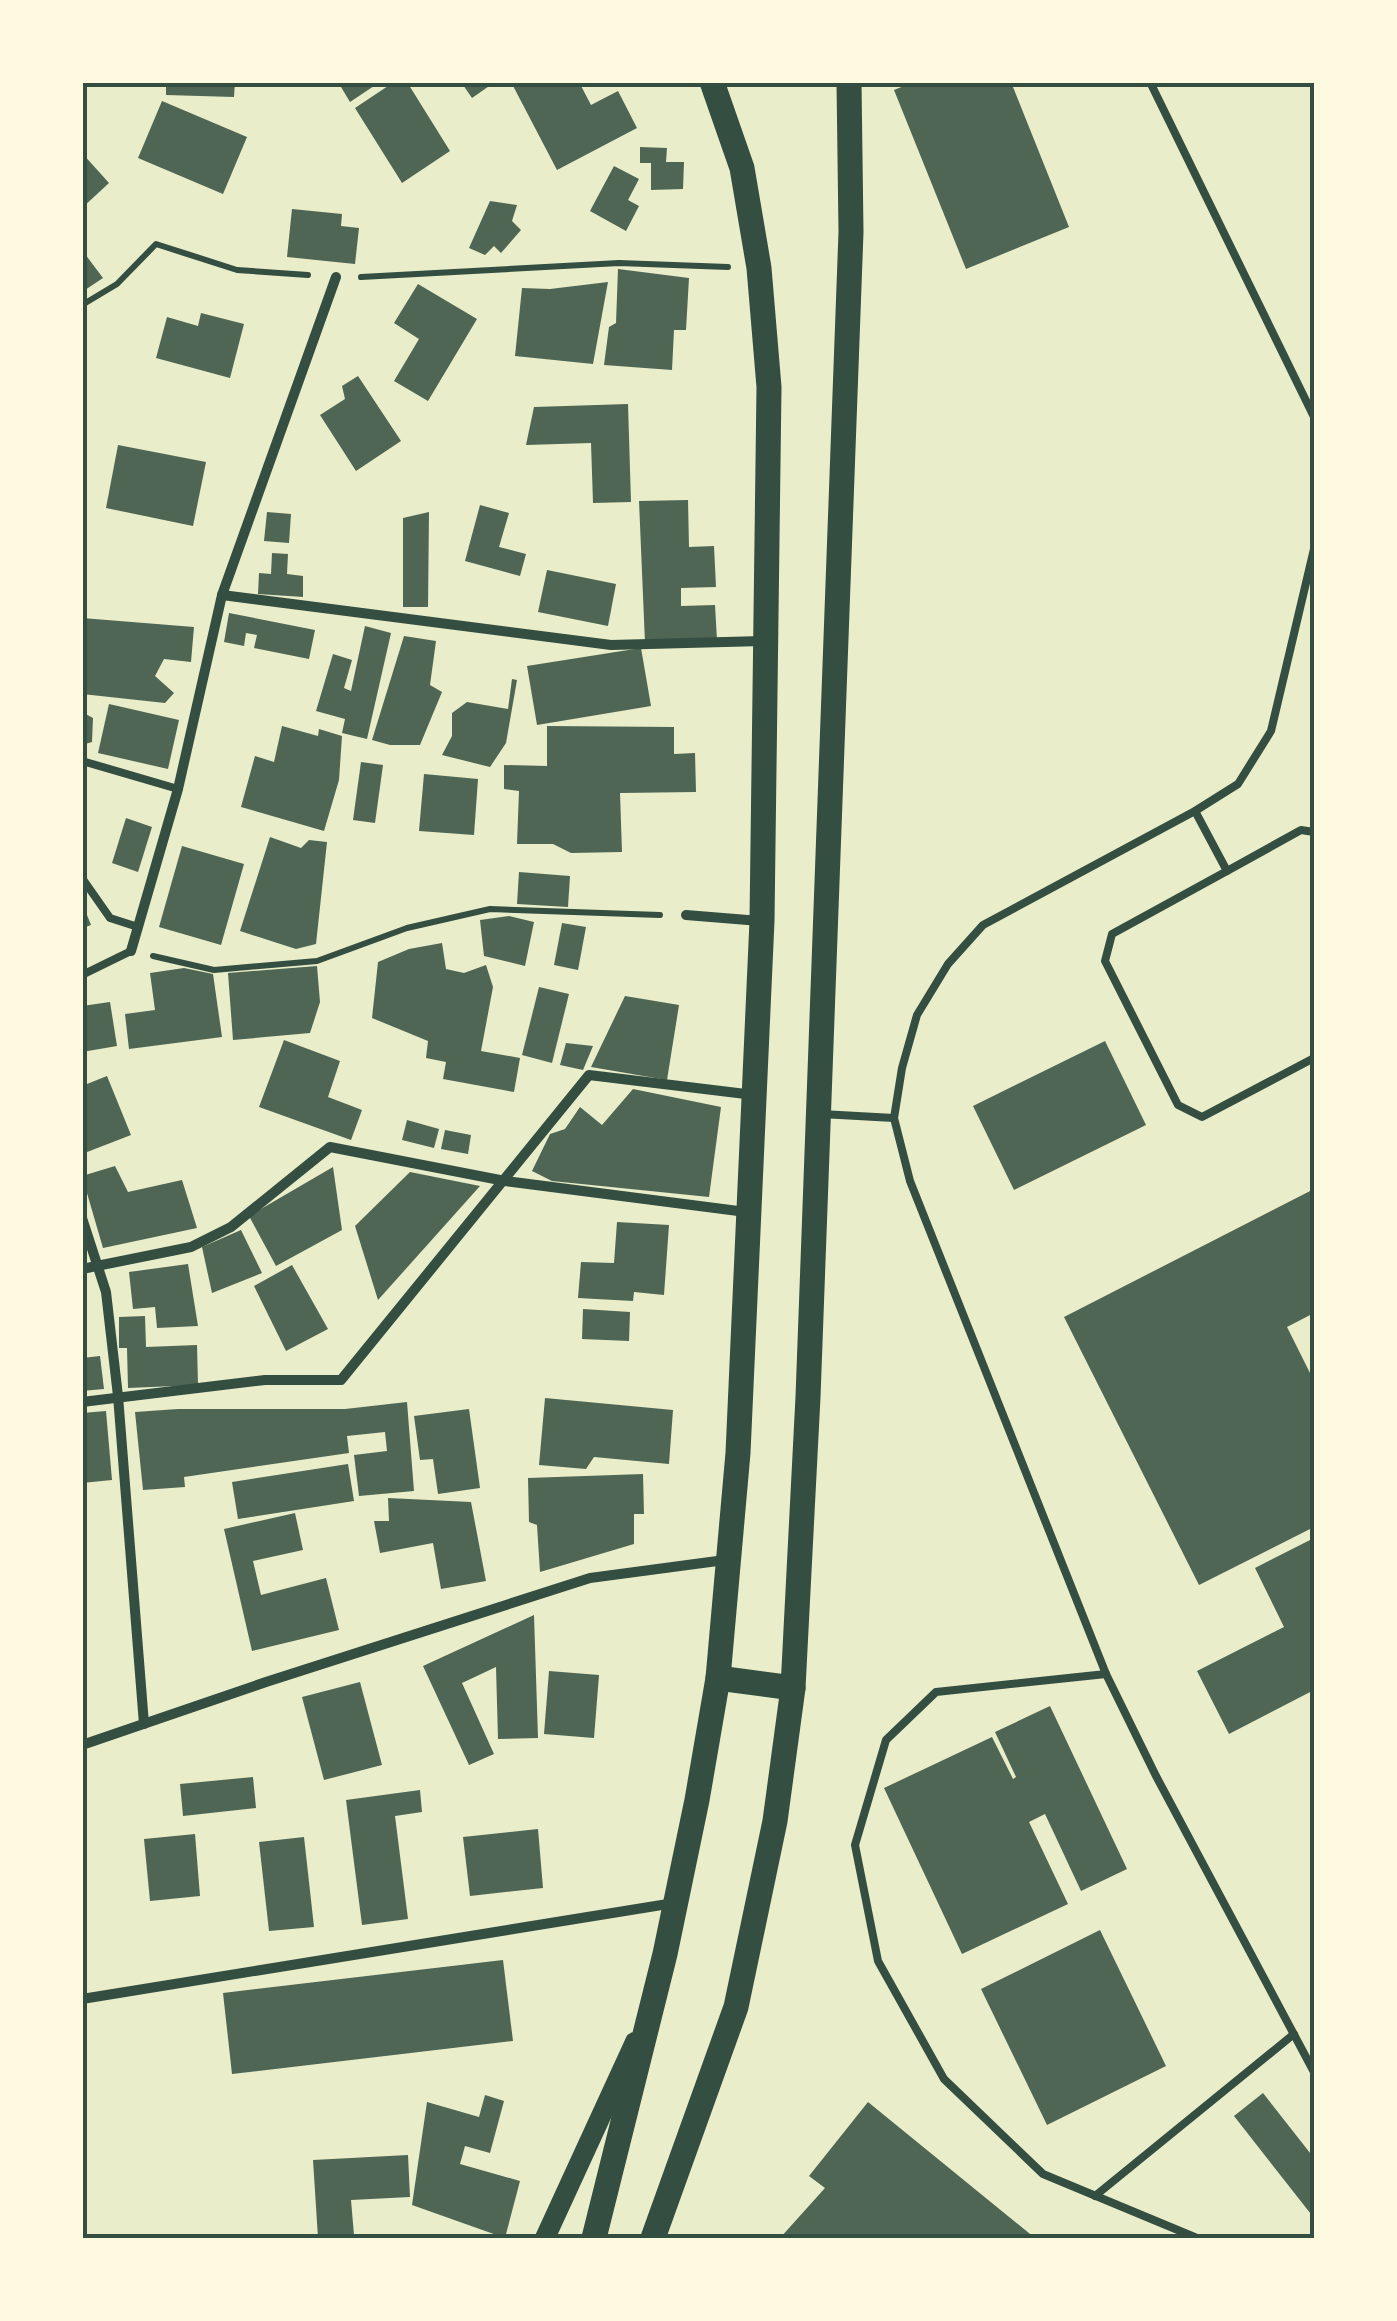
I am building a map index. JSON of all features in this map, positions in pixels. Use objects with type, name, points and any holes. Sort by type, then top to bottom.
[{"type":"main road","points":[[594,2238],[676,1903],[718,1678],[731,1559],[750,1212],[762,921],[770,387],[759,268],[742,168],[712,82]]},
{"type":"main road","points":[[653,2238],[736,2007],[775,1820],[793,1688],[808,1396],[851,232],[849,82]]},
{"type":"main road","points":[[718,1678],[793,1688]]},
{"type":"main road","points":[[546,2238],[653,2004]]},
{"type":"street","points":[[132,951],[178,789],[222,595],[336,278]]},
{"type":"street","points":[[222,595],[611,645],[766,641]]},
{"type":"street","points":[[686,915],[762,921]]},
{"type":"street","points":[[82,1402],[264,1380],[342,1380],[589,1075],[754,1096]]},
{"type":"street","points":[[82,1270],[191,1247],[231,1227],[330,1147],[505,1181],[750,1212]]},
{"type":"street","points":[[82,1218],[106,1292],[144,1724]]},
{"type":"street","points":[[82,1746],[590,1578],[731,1559]]},
{"type":"street","points":[[82,1999],[676,1903]]},
{"type":"lane","points":[[1150,82],[1314,417]]},
{"type":"lane","points":[[1314,549],[1270,732],[1238,784],[1196,811],[983,926],[948,964],[917,1014],[894,1118],[910,1180],[1106,1674],[1314,2072]]},
{"type":"lane","points":[[82,761],[178,789]]},
{"type":"lane","points":[[1196,811],[1228,872]]},
{"type":"lane","points":[[1314,832],[1301,830],[1112,934],[1105,961],[1178,1105],[1202,1117],[1314,1058]]},
{"type":"lane","points":[[82,878],[110,918],[138,927]]},
{"type":"lane","points":[[82,976],[132,951]]},
{"type":"lane","points":[[816,1114],[894,1118]]},
{"type":"lane","points":[[1106,1674],[936,1692],[886,1740],[854,1845],[878,1961],[944,2080],[1043,2174],[1197,2238]]},
{"type":"lane","points":[[1094,2196],[1294,2034]]},
{"type":"path","points":[[82,305],[117,284],[156,244],[236,270],[336,278],[619,263],[759,268]]},
{"type":"path","points":[[132,951],[214,970],[317,962],[407,928],[490,909],[686,915]]},
{"type":"building","points":[[166,82],[235,82],[234,97],[166,95]]},
{"type":"building","points":[[338,82],[380,82],[350,102]]},
{"type":"building","points":[[394,82],[407,82],[450,151],[402,183],[355,108]]},
{"type":"building","points":[[461,82],[495,82],[472,98]]},
{"type":"building","points":[[511,82],[579,82],[591,105],[618,91],[637,128],[557,170]]},
{"type":"building","points":[[914,82],[1011,82],[1069,227],[966,269],[894,90]]},
{"type":"building","points":[[162,101],[247,137],[223,194],[138,158]]},
{"type":"building","points":[[640,147],[667,148],[666,162],[684,162],[683,189],[651,190],[651,163],[640,163]]},
{"type":"building","points":[[82,153],[109,183],[82,208]]},
{"type":"building","points":[[614,166],[639,179],[628,200],[639,206],[626,231],[590,211]]},
{"type":"building","points":[[490,201],[517,205],[512,221],[521,230],[501,253],[494,246],[485,255],[469,248]]},
{"type":"building","points":[[292,209],[342,214],[341,226],[359,228],[355,264],[287,257]]},
{"type":"building","points":[[82,250],[103,278],[82,292]]},
{"type":"building","points":[[618,269],[689,278],[686,330],[674,330],[672,370],[604,365],[609,327],[616,323]]},
{"type":"building","points":[[608,282],[593,364],[515,356],[522,288]]},
{"type":"building","points":[[418,284],[477,319],[428,401],[394,381],[419,339],[394,323]]},
{"type":"building","points":[[201,313],[244,324],[230,378],[156,358],[167,317],[198,326]]},
{"type":"building","points":[[358,376],[401,441],[356,471],[320,415],[345,399],[342,386]]},
{"type":"building","points":[[628,404],[631,502],[593,503],[591,443],[526,445],[534,407]]},
{"type":"building","points":[[118,445],[206,462],[193,526],[106,508]]},
{"type":"building","points":[[688,500],[689,547],[714,546],[716,587],[681,588],[681,606],[715,605],[717,640],[645,643],[639,501]]},
{"type":"building","points":[[480,505],[509,513],[499,547],[526,554],[520,576],[465,561]]},
{"type":"building","points":[[267,512],[291,514],[289,543],[264,541]]},
{"type":"building","points":[[429,512],[428,607],[403,607],[403,518]]},
{"type":"building","points":[[272,553],[288,554],[287,574],[303,576],[303,597],[258,594],[259,573],[271,574]]},
{"type":"building","points":[[547,570],[616,584],[608,626],[538,612]]},
{"type":"building","points":[[229,613],[315,630],[309,659],[254,648],[257,635],[246,633],[244,646],[224,642]]},
{"type":"building","points":[[82,618],[194,627],[191,662],[164,659],[155,676],[174,693],[165,703],[82,694]]},
{"type":"building","points":[[365,626],[391,633],[367,739],[342,733],[345,719],[316,711],[333,654],[352,660],[344,688],[351,691]]},
{"type":"building","points":[[404,636],[436,641],[430,685],[442,692],[420,745],[390,745],[372,740]]},
{"type":"building","points":[[641,648],[651,706],[537,725],[527,666]]},
{"type":"building","points":[[512,679],[517,680],[506,743],[490,767],[442,755],[452,736],[452,713],[467,702],[508,709]]},
{"type":"building","points":[[109,704],[179,720],[168,769],[98,753]]},
{"type":"building","points":[[82,712],[93,718],[92,742],[82,745]]},
{"type":"building","points":[[282,726],[318,736],[319,729],[342,736],[339,780],[324,831],[241,807],[255,756],[274,762]]},
{"type":"building","points":[[547,726],[674,727],[674,754],[695,753],[696,792],[620,793],[622,852],[571,853],[553,844],[517,844],[519,791],[504,789],[504,765],[547,766]]},
{"type":"building","points":[[361,762],[383,765],[375,823],[353,820]]},
{"type":"building","points":[[424,774],[478,779],[474,835],[419,831]]},
{"type":"building","points":[[126,818],[152,827],[138,872],[112,863]]},
{"type":"building","points":[[270,837],[301,848],[309,840],[327,842],[316,944],[296,949],[240,931]]},
{"type":"building","points":[[182,846],[244,864],[221,945],[159,927]]},
{"type":"building","points":[[519,872],[570,876],[568,907],[517,904]]},
{"type":"building","points":[[83,905],[91,925],[83,928]]},
{"type":"building","points":[[509,916],[534,922],[525,966],[484,956],[480,920]]},
{"type":"building","points":[[562,923],[586,927],[578,970],[554,965]]},
{"type":"building","points":[[442,943],[446,969],[464,973],[486,965],[493,987],[481,1051],[520,1058],[514,1092],[443,1079],[446,1062],[426,1058],[428,1041],[372,1018],[378,962],[409,949]]},
{"type":"building","points":[[317,966],[320,1002],[310,1033],[233,1040],[228,973]]},
{"type":"building","points":[[184,968],[213,974],[222,1037],[129,1049],[125,1014],[155,1010],[150,973]]},
{"type":"building","points":[[539,987],[569,994],[552,1063],[522,1055]]},
{"type":"building","points":[[625,996],[679,1005],[667,1080],[591,1067]]},
{"type":"building","points":[[110,1002],[117,1046],[82,1052],[82,1006]]},
{"type":"building","points":[[284,1040],[340,1061],[328,1097],[362,1110],[351,1140],[259,1107]]},
{"type":"building","points":[[1105,1041],[1146,1125],[1014,1190],[973,1106]]},
{"type":"building","points":[[566,1043],[593,1046],[583,1070],[560,1065]]},
{"type":"building","points":[[107,1076],[131,1135],[82,1154],[82,1086]]},
{"type":"building","points":[[633,1089],[721,1107],[709,1197],[552,1181],[532,1171],[550,1134],[565,1129],[580,1107],[602,1125]]},
{"type":"building","points":[[407,1120],[439,1129],[434,1148],[402,1140]]},
{"type":"building","points":[[445,1130],[471,1135],[468,1154],[441,1149]]},
{"type":"building","points":[[115,1166],[128,1192],[182,1180],[197,1228],[103,1248],[82,1176]]},
{"type":"building","points":[[333,1167],[342,1230],[276,1266],[249,1216]]},
{"type":"building","points":[[410,1172],[480,1186],[378,1300],[355,1226]]},
{"type":"building","points":[[1314,1189],[1314,1313],[1287,1327],[1314,1381],[1314,1527],[1199,1585],[1064,1317]]},
{"type":"building","points":[[617,1222],[669,1225],[664,1295],[634,1292],[633,1301],[578,1298],[581,1262],[614,1263]]},
{"type":"building","points":[[241,1230],[262,1273],[212,1293],[202,1247]]},
{"type":"building","points":[[188,1264],[198,1326],[157,1328],[155,1307],[133,1309],[129,1272]]},
{"type":"building","points":[[292,1265],[328,1329],[286,1351],[254,1286]]},
{"type":"building","points":[[583,1309],[630,1312],[629,1341],[582,1339]]},
{"type":"building","points":[[145,1316],[146,1347],[197,1345],[198,1385],[128,1388],[127,1348],[119,1348],[119,1317]]},
{"type":"building","points":[[100,1356],[104,1389],[82,1391],[82,1358]]},
{"type":"building","points":[[545,1398],[673,1410],[669,1464],[594,1457],[586,1469],[539,1465]]},
{"type":"building","points":[[407,1402],[414,1491],[359,1496],[354,1455],[387,1451],[385,1432],[347,1436],[349,1453],[184,1477],[185,1487],[143,1490],[135,1412],[345,1409]]},
{"type":"building","points":[[469,1409],[480,1488],[438,1494],[433,1459],[420,1460],[414,1416]]},
{"type":"building","points":[[106,1411],[112,1480],[82,1483],[82,1413]]},
{"type":"building","points":[[348,1464],[354,1501],[238,1519],[232,1482]]},
{"type":"building","points":[[643,1474],[644,1514],[634,1514],[634,1544],[540,1572],[537,1525],[529,1522],[528,1478]]},
{"type":"building","points":[[388,1498],[471,1502],[486,1581],[441,1589],[433,1543],[380,1553],[374,1521],[389,1521]]},
{"type":"building","points":[[295,1513],[303,1550],[253,1561],[261,1595],[326,1578],[339,1630],[252,1651],[224,1529]]},
{"type":"building","points":[[1314,1538],[1314,1690],[1229,1734],[1197,1671],[1284,1627],[1255,1568]]},
{"type":"building","points":[[534,1615],[538,1738],[498,1739],[496,1667],[462,1683],[494,1754],[469,1765],[423,1666]]},
{"type":"building","points":[[549,1671],[599,1675],[594,1738],[544,1734]]},
{"type":"building","points":[[360,1682],[382,1765],[324,1780],[302,1697]]},
{"type":"building","points":[[1050,1706],[1127,1869],[1081,1891],[1045,1814],[1029,1822],[1068,1904],[962,1954],[884,1788],[992,1737],[1013,1779],[1016,1777],[995,1732]]},
{"type":"building","points":[[253,1777],[256,1808],[183,1816],[180,1784]]},
{"type":"building","points":[[420,1790],[422,1812],[395,1816],[408,1919],[362,1925],[346,1800]]},
{"type":"building","points":[[538,1829],[543,1888],[470,1896],[463,1837]]},
{"type":"building","points":[[195,1834],[200,1896],[150,1901],[144,1839]]},
{"type":"building","points":[[304,1837],[314,1927],[269,1931],[259,1842]]},
{"type":"building","points":[[1100,1930],[1166,2066],[1047,2125],[981,1989]]},
{"type":"building","points":[[503,1960],[513,2041],[232,2074],[223,1993]]},
{"type":"building","points":[[1263,2093],[1314,2158],[1314,2218],[1234,2116]]},
{"type":"building","points":[[485,2095],[504,2101],[490,2153],[465,2146],[460,2164],[520,2181],[505,2238],[412,2205],[427,2102],[479,2117]]},
{"type":"building","points":[[868,2102],[1035,2238],[780,2238],[825,2188],[809,2176]]},
{"type":"building","points":[[408,2155],[410,2197],[351,2200],[354,2235],[318,2238],[313,2160]]}]
